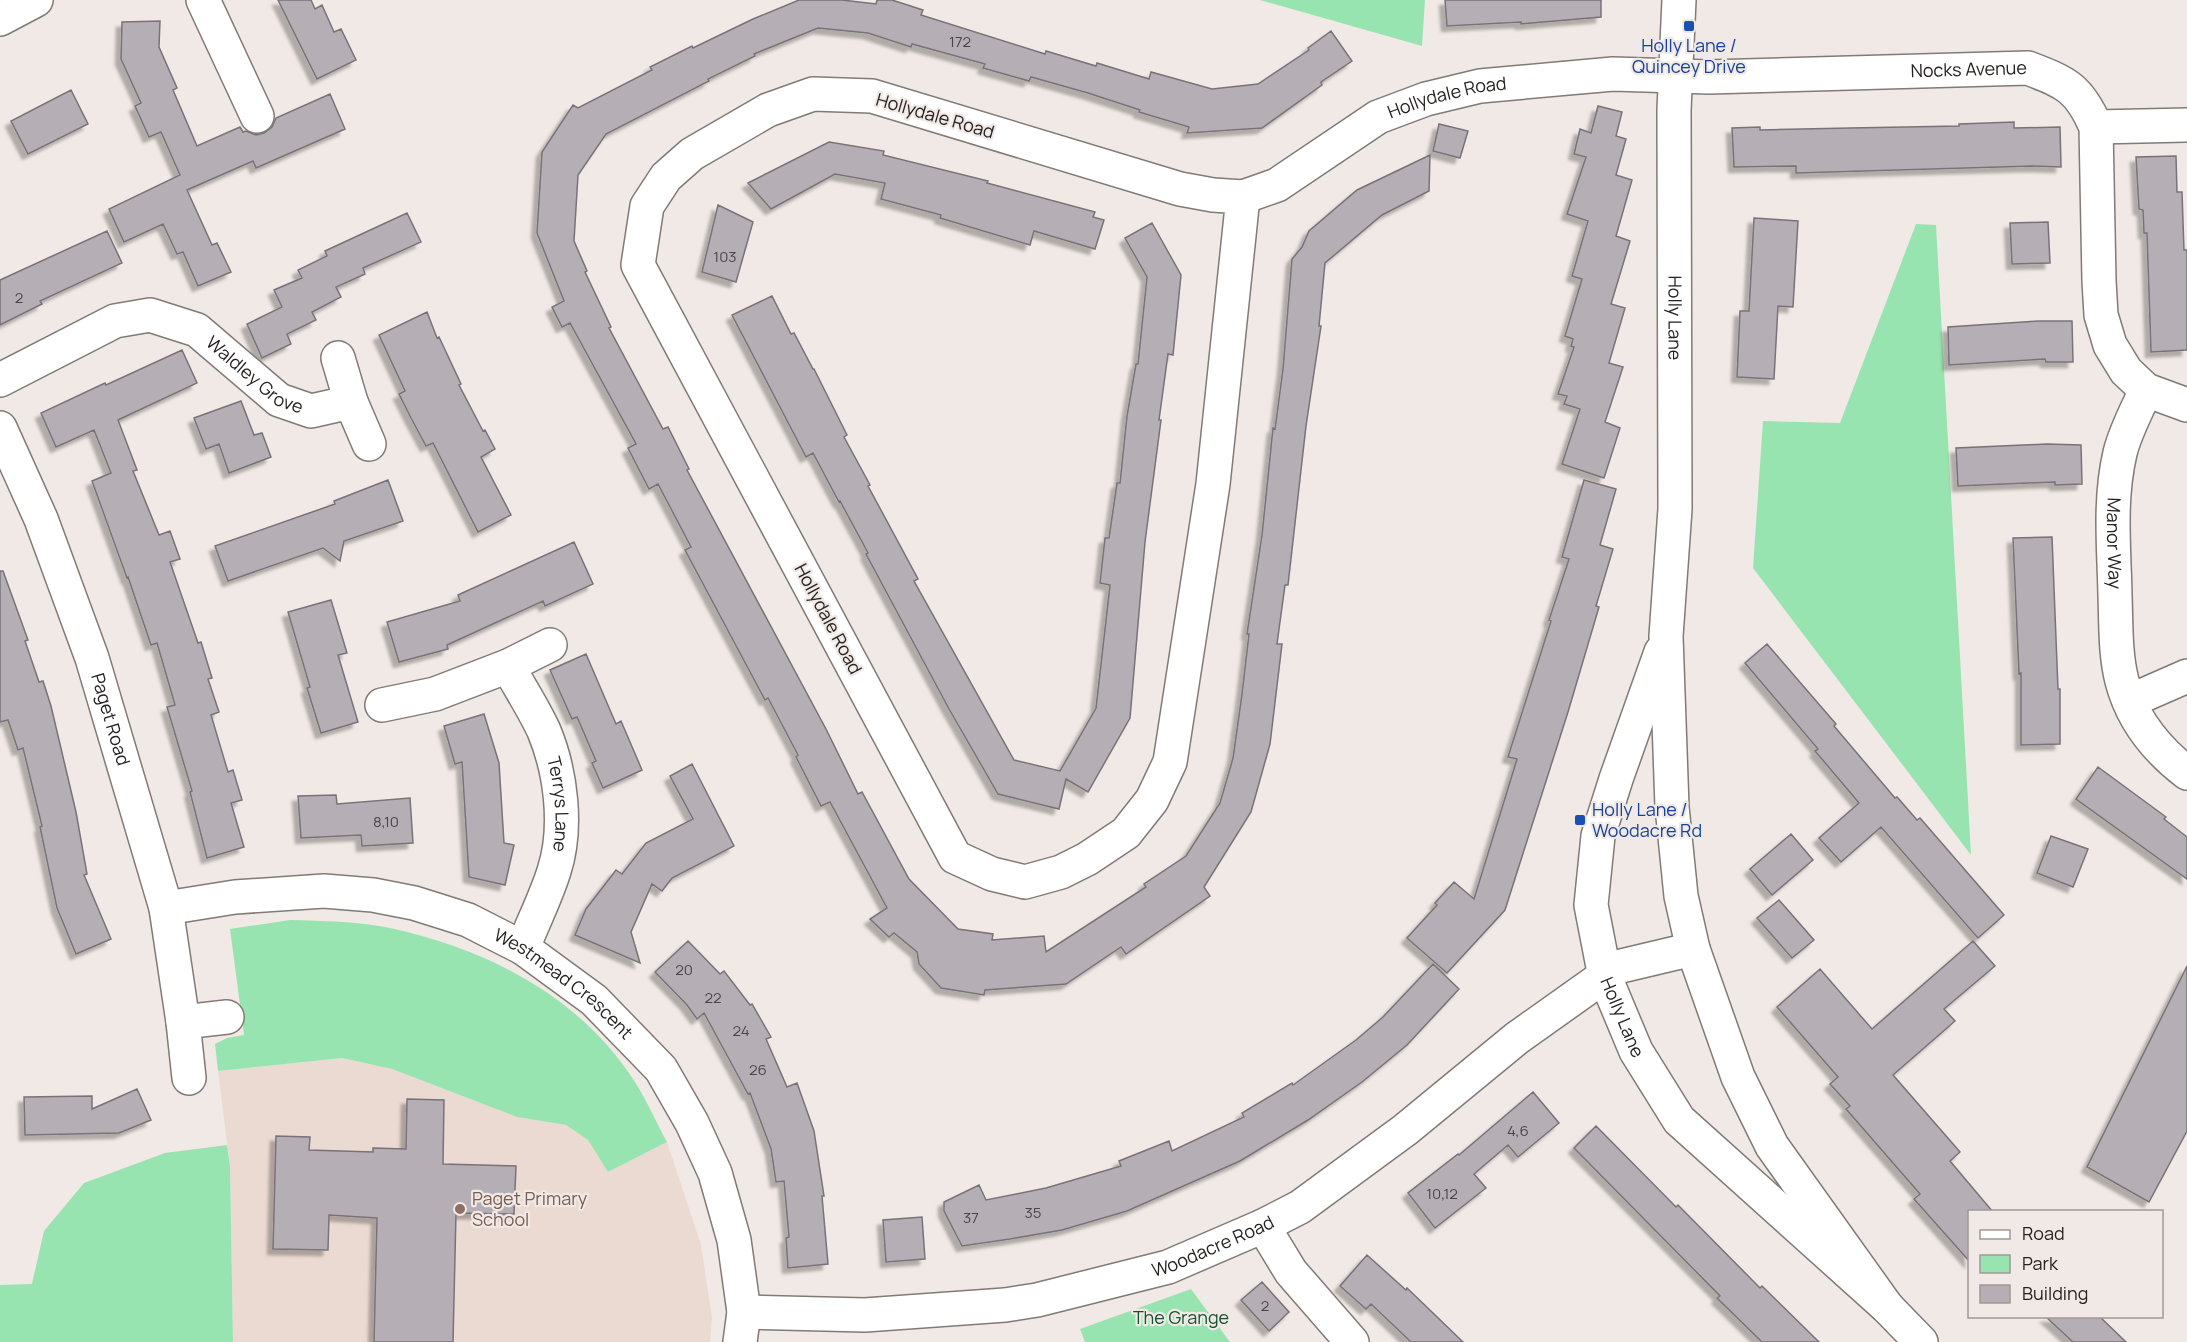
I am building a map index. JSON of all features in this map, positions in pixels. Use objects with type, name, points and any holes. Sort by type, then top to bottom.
[{"type":"street","points":[[203,0],[257,116]]},
{"type":"street","name":"Holly Lane","points":[[1679,0],[1675,75],[1675,509],[1666,636],[1672,807],[1682,896],[1693,949],[1738,1077],[1772,1146],[1887,1307]]},
{"type":"street","name":"Nocks Avenue","points":[[1675,75],[1709,77],[2028,68],[2062,81],[2086,105],[2096,127],[2101,315],[2110,345],[2126,371],[2146,390],[2187,405]]},
{"type":"street","name":"Hollydale Road","points":[[1243,197],[1213,484],[1170,762],[1152,800],[1126,833],[1087,860],[1060,872],[1025,882],[992,874],[955,857],[638,265],[647,206],[666,177],[692,154],[768,110],[813,94],[872,96],[1180,189],[1243,197],[1277,185],[1378,117],[1426,99],[1480,86],[1613,74],[1675,75]]},
{"type":"street","points":[[2096,127],[2187,125]]},
{"type":"street","name":"Waldley Grove","points":[[0,380],[115,321],[150,315],[197,330],[279,400],[311,411],[351,402]]},
{"type":"street","points":[[338,358],[351,402],[369,444]]},
{"type":"street","name":"Manor Way","points":[[2146,390],[2120,450],[2114,482],[2112,512],[2117,644],[2122,681],[2149,738],[2172,762],[2187,773]]},
{"type":"street","name":"Paget Road","points":[[0,428],[41,519],[92,658],[166,908],[189,1078]]},
{"type":"street","name":"Holly Lane","points":[[1666,636],[1598,836],[1592,905],[1605,977],[1636,1051],[1679,1120],[1887,1307],[1921,1342]]},
{"type":"street","points":[[382,705],[435,694],[508,666],[550,645]]},
{"type":"street","name":"Terrys Lane","points":[[508,666],[544,731],[556,774],[560,800],[561,834],[555,870],[523,948]]},
{"type":"street","points":[[2130,701],[2187,676]]},
{"type":"street","name":"Westmead Crescent","points":[[166,908],[235,897],[324,891],[373,895],[414,903],[468,920],[523,948],[594,1000],[661,1069],[692,1122],[715,1173],[734,1240],[742,1327]]},
{"type":"street","name":"Woodacre Road","points":[[742,1327],[1005,1305],[1037,1300],[1168,1267],[1263,1226],[1300,1207],[1405,1130],[1517,1038],[1617,967],[1693,949]]},
{"type":"street","points":[[183,1023],[227,1017]]},
{"type":"street","points":[[1263,1226],[1291,1272],[1352,1342]]},
{"type":"shaded area","name":"Paget Primary School","points":[[342,1058],[392,1069],[517,1117],[566,1125],[588,1140],[608,1172],[667,1142],[701,1245],[712,1318],[710,1342],[233,1342],[230,1166],[218,1071]]},
{"type":"green space","points":[[1260,0],[1425,0],[1422,46]]},
{"type":"green space","points":[[1916,224],[1936,225],[1971,855],[1753,568],[1763,421],[1840,423]]},
{"type":"green space","points":[[290,920],[365,924],[426,937],[496,963],[528,981],[559,1001],[613,1052],[635,1082],[667,1142],[608,1172],[588,1140],[566,1125],[517,1117],[392,1069],[342,1058],[218,1071],[215,1044],[227,1038],[244,1035],[230,929]]},
{"type":"green space","points":[[227,1145],[230,1166],[233,1342],[0,1342],[0,1285],[32,1284],[44,1231],[84,1183],[165,1153]]},
{"type":"green space","name":"The Grange","points":[[1191,1289],[1230,1342],[1085,1342],[1080,1329]]},
{"type":"building","points":[[278,0],[311,0],[315,9],[322,5],[334,32],[341,29],[356,60],[317,79]]},
{"type":"building","points":[[799,0],[842,0],[876,4],[877,0],[892,0],[923,10],[921,15],[1045,54],[1046,51],[1096,66],[1097,63],[1149,79],[1151,72],[1212,89],[1258,84],[1309,50],[1308,48],[1331,31],[1352,61],[1262,128],[1187,133],[1189,127],[1088,93],[1031,77],[1029,81],[983,68],[985,64],[912,44],[911,47],[868,33],[818,28],[754,54],[755,56],[708,79],[709,81],[606,134],[578,175],[574,241],[587,271],[585,272],[611,327],[609,328],[663,429],[668,427],[689,469],[687,470],[826,729],[858,794],[862,792],[909,879],[958,929],[993,934],[992,940],[1044,936],[1046,952],[1146,887],[1144,884],[1186,856],[1220,803],[1233,758],[1242,694],[1249,634],[1247,634],[1262,535],[1273,428],[1275,429],[1283,369],[1292,259],[1302,247],[1309,231],[1357,190],[1430,155],[1429,191],[1382,215],[1325,263],[1319,326],[1321,326],[1306,426],[1288,585],[1285,585],[1277,644],[1282,644],[1270,744],[1251,812],[1204,887],[1210,896],[1126,954],[1121,947],[1066,984],[985,990],[984,995],[941,988],[919,964],[917,952],[894,933],[889,937],[870,919],[887,908],[830,802],[821,806],[796,757],[798,755],[768,698],[765,700],[685,550],[691,547],[658,484],[649,489],[628,448],[636,444],[570,323],[562,327],[552,307],[564,301],[537,233],[542,152],[573,105],[578,108],[652,70],[650,67],[692,46],[693,48]]},
{"type":"building","points":[[1445,0],[1601,0],[1601,17],[1521,24],[1521,22],[1447,26]]},
{"type":"building","points":[[160,21],[159,47],[177,88],[173,90],[197,146],[240,127],[243,132],[256,135],[264,133],[272,127],[276,118],[330,94],[345,129],[256,168],[253,161],[187,190],[212,245],[217,243],[231,272],[198,286],[183,252],[177,254],[163,224],[124,242],[109,209],[180,175],[161,132],[149,137],[135,106],[141,103],[121,59],[122,22]]},
{"type":"building","points":[[71,90],[88,124],[28,154],[11,121]]},
{"type":"building","points":[[1598,106],[1622,112],[1616,136],[1626,139],[1616,175],[1632,180],[1616,236],[1630,241],[1611,304],[1625,308],[1609,363],[1623,367],[1605,422],[1620,428],[1604,478],[1562,464],[1580,409],[1564,404],[1567,396],[1558,394],[1574,347],[1571,346],[1573,339],[1565,336],[1582,279],[1572,276],[1588,221],[1567,214],[1586,157],[1574,154],[1580,129],[1591,133]]},
{"type":"building","points":[[2014,122],[2014,128],[2060,127],[2061,167],[1796,173],[1796,166],[1734,167],[1732,128],[1760,127],[1760,130],[1959,126],[1959,124]]},
{"type":"building","points":[[1439,124],[1468,131],[1460,158],[1433,151]]},
{"type":"building","points":[[829,142],[884,151],[883,155],[988,181],[987,183],[1095,212],[1093,217],[1104,220],[1095,249],[1034,231],[1030,245],[940,218],[941,215],[881,199],[885,183],[835,174],[771,209],[748,183]]},
{"type":"building","points":[[2176,156],[2177,192],[2182,192],[2184,250],[2187,250],[2187,350],[2151,352],[2147,233],[2144,233],[2143,210],[2139,209],[2136,157]]},
{"type":"building","points":[[718,205],[753,222],[736,282],[702,272]]},
{"type":"building","points":[[407,213],[421,242],[363,268],[365,274],[336,287],[341,297],[312,312],[316,320],[287,334],[291,344],[262,358],[247,324],[282,307],[274,290],[302,278],[298,270],[327,256],[325,251]]},
{"type":"building","points":[[1754,218],[1798,221],[1793,307],[1778,306],[1774,379],[1737,377],[1740,311],[1749,311]]},
{"type":"building","points":[[2048,222],[2050,263],[2012,264],[2010,223]]},
{"type":"building","points":[[1152,223],[1181,275],[1173,355],[1168,354],[1159,420],[1161,420],[1145,542],[1130,718],[1088,792],[1066,779],[1059,809],[998,794],[949,709],[813,453],[806,457],[732,315],[772,296],[791,334],[794,333],[814,369],[847,435],[844,437],[870,485],[868,486],[918,579],[914,581],[1014,760],[1060,771],[1096,708],[1110,585],[1100,583],[1105,538],[1109,538],[1117,483],[1120,483],[1127,416],[1136,364],[1138,364],[1147,277],[1125,238]]},
{"type":"building","points":[[107,231],[122,263],[40,301],[42,304],[0,325],[0,280]]},
{"type":"building","points":[[427,312],[437,338],[439,337],[461,384],[459,385],[495,449],[481,457],[511,515],[478,532],[433,443],[426,446],[411,418],[399,394],[405,391],[379,335]]},
{"type":"building","points":[[2072,321],[2073,362],[2046,362],[2045,359],[1949,365],[1948,327]]},
{"type":"building","points":[[182,350],[197,383],[118,420],[137,470],[133,471],[159,535],[170,531],[180,559],[170,562],[198,643],[201,642],[212,678],[208,679],[219,712],[211,715],[228,772],[233,770],[242,800],[231,803],[244,847],[207,858],[190,792],[192,791],[167,707],[175,705],[157,643],[151,645],[92,481],[111,473],[94,430],[56,447],[41,413]]},
{"type":"building","points":[[241,401],[254,435],[262,433],[271,457],[229,473],[219,444],[206,449],[194,418]]},
{"type":"building","points":[[2047,444],[2081,445],[2082,484],[2055,485],[2055,482],[1958,486],[1956,448]]},
{"type":"building","points":[[388,480],[403,521],[344,541],[340,561],[323,548],[228,581],[215,546],[335,504],[334,501]]},
{"type":"building","points":[[1584,480],[1616,489],[1600,545],[1613,549],[1596,606],[1599,607],[1505,910],[1447,973],[1407,938],[1454,882],[1474,899],[1517,759],[1508,757],[1569,559],[1562,557]]},
{"type":"building","points":[[2052,537],[2058,689],[2060,689],[2060,744],[2021,745],[2021,673],[2019,674],[2013,538]]},
{"type":"building","points":[[574,542],[593,584],[545,606],[543,601],[447,645],[448,649],[399,662],[387,622],[460,601],[458,595]]},
{"type":"building","points":[[0,571],[3,571],[28,640],[25,641],[39,682],[43,681],[51,706],[76,812],[87,874],[84,875],[111,939],[76,954],[57,908],[40,827],[42,826],[23,748],[18,750],[8,720],[0,722]]},
{"type":"building","points":[[331,600],[347,653],[338,655],[358,722],[321,733],[288,612]]},
{"type":"building","points":[[1767,644],[1836,724],[1834,726],[1895,798],[1897,797],[1917,820],[1920,818],[2004,915],[1978,938],[1881,827],[1841,862],[1819,838],[1859,803],[1815,751],[1818,749],[1745,663]]},
{"type":"building","points":[[586,654],[616,724],[621,721],[642,770],[603,788],[592,763],[596,761],[577,717],[572,719],[550,670]]},
{"type":"building","points":[[484,714],[499,763],[504,843],[514,845],[505,885],[469,877],[462,762],[455,764],[444,726]]},
{"type":"building","points":[[692,764],[734,846],[672,878],[662,891],[652,884],[631,932],[640,963],[575,935],[586,909],[616,870],[622,874],[646,843],[693,819],[670,776]]},
{"type":"building","points":[[2098,767],[2166,817],[2164,819],[2187,837],[2187,879],[2076,799]]},
{"type":"building","points":[[336,795],[337,804],[410,798],[413,843],[362,846],[361,835],[301,838],[298,796]]},
{"type":"building","points":[[1791,834],[1813,860],[1772,895],[1750,869]]},
{"type":"building","points":[[2051,836],[2088,849],[2073,887],[2037,873]]},
{"type":"building","points":[[1779,900],[1814,940],[1792,958],[1757,918]]},
{"type":"building","points":[[688,941],[720,974],[724,971],[750,1005],[752,1004],[771,1037],[766,1039],[787,1087],[797,1083],[814,1131],[824,1196],[822,1196],[828,1264],[788,1268],[786,1238],[789,1237],[784,1181],[776,1182],[771,1149],[750,1093],[748,1094],[704,1013],[697,1019],[687,1005],[655,972]]},
{"type":"building","points":[[1973,941],[1995,966],[1944,1009],[1955,1021],[1893,1075],[1960,1152],[1950,1161],[1991,1210],[1968,1210],[1968,1260],[1914,1199],[1920,1194],[1846,1109],[1850,1106],[1830,1084],[1838,1077],[1777,1007],[1820,969],[1872,1029]]},
{"type":"building","points":[[1433,964],[1459,989],[1407,1045],[1362,1082],[1308,1120],[1240,1161],[1127,1211],[1062,1230],[962,1246],[944,1211],[944,1202],[979,1185],[986,1200],[1046,1188],[1121,1166],[1119,1161],[1169,1141],[1172,1151],[1244,1117],[1242,1113],[1292,1083],[1293,1085],[1356,1040],[1383,1017]]},
{"type":"building","points":[[2187,966],[2187,1131],[2149,1202],[2087,1167]]},
{"type":"building","points":[[137,1089],[151,1120],[119,1133],[25,1135],[24,1097],[92,1096],[92,1109]]},
{"type":"building","points":[[1533,1092],[1559,1123],[1518,1157],[1508,1145],[1474,1174],[1486,1188],[1435,1228],[1408,1193],[1459,1155]]},
{"type":"building","points":[[407,1099],[444,1100],[443,1164],[516,1166],[514,1214],[456,1213],[453,1342],[374,1342],[377,1218],[329,1215],[328,1250],[273,1249],[276,1136],[310,1137],[309,1150],[373,1152],[373,1148],[406,1149]]},
{"type":"building","points":[[1596,1126],[1676,1207],[1678,1205],[1760,1288],[1762,1286],[1819,1342],[1762,1342],[1717,1298],[1720,1296],[1574,1148]]},
{"type":"building","points":[[922,1217],[925,1259],[886,1262],[883,1220]]},
{"type":"building","points":[[1367,1255],[1406,1290],[1407,1288],[1463,1342],[1411,1342],[1371,1304],[1366,1309],[1340,1286]]},
{"type":"building","points":[[1262,1282],[1289,1312],[1269,1331],[1241,1300]]},
{"type":"building","points":[[2047,1318],[2101,1318],[2126,1342],[2073,1342]]},
{"type":"place","name":"Holly Lane / Quincey Drive","points":[[1689,26]]},
{"type":"place","name":"Holly Lane / Woodacre Rd","points":[[1580,820]]},
{"type":"place","name":"Paget Primary School","points":[[460,1209]]}]
